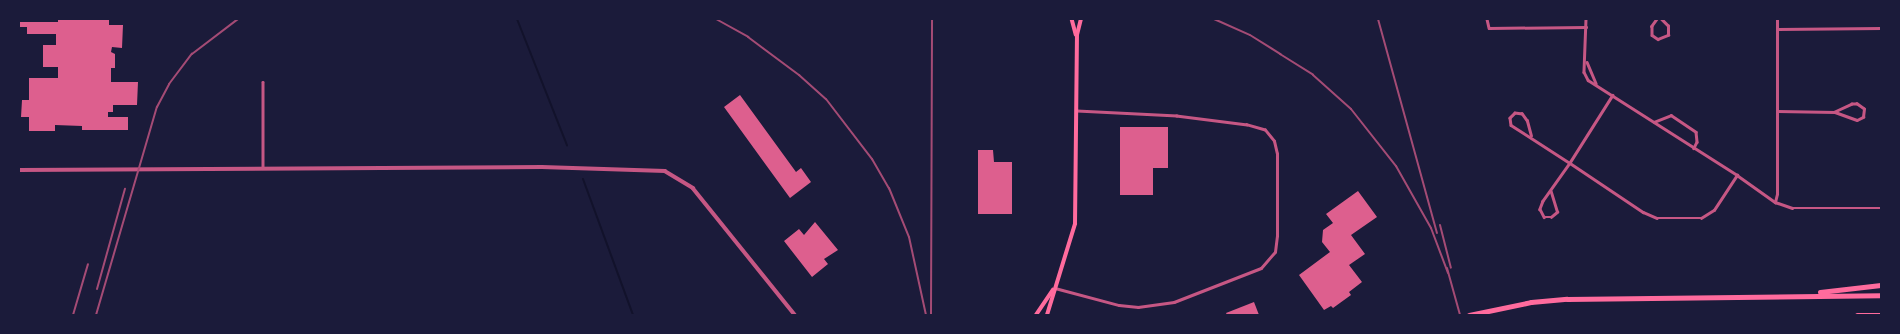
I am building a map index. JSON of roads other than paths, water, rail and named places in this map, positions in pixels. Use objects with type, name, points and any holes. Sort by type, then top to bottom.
[{"type":"highway","points":[[1797,295],[1881,285]]},
{"type":"highway","points":[[1469,315],[1531,302],[1567,298],[1881,295]]},
{"type":"highway","points":[[1857,315],[1881,315]]},
{"type":"main road","points":[[1072,19],[1077,36]]},
{"type":"main road","points":[[1047,315],[1066,259],[1074,224],[1077,36],[1081,19]]},
{"type":"main road","points":[[1036,315],[1055,288]]},
{"type":"street","points":[[1487,19],[1489,28],[1586,27]]},
{"type":"street","points":[[1586,19],[1585,76],[1775,202],[1792,208],[1881,208]]},
{"type":"street","points":[[1658,19],[1652,26],[1652,35],[1658,38],[1668,35],[1668,26],[1661,19]]},
{"type":"street","points":[[1775,202],[1777,194],[1777,19]]},
{"type":"street","points":[[1777,29],[1881,28]]},
{"type":"street","points":[[1586,61],[1596,83]]},
{"type":"street","points":[[263,82],[263,168]]},
{"type":"street","points":[[1551,192],[1557,212],[1551,217],[1544,217],[1540,210],[1551,192],[1614,96]]},
{"type":"street","points":[[1777,111],[1835,112],[1857,120],[1863,117],[1864,110],[1858,104],[1852,104],[1835,112]]},
{"type":"street","points":[[1055,288],[1119,305],[1138,307],[1174,302],[1261,268],[1275,252],[1277,236],[1277,154],[1274,141],[1265,130],[1248,125],[1177,116],[1077,111]]},
{"type":"street","points":[[1531,136],[1527,121],[1522,114],[1515,112],[1510,118],[1511,125],[1531,136],[1643,212],[1657,218],[1701,218],[1714,210],[1736,175]]},
{"type":"street","points":[[1654,122],[1672,115],[1696,132],[1697,142],[1694,148]]},
{"type":"street","points":[[19,170],[542,167],[665,171],[693,188],[795,315]]},
{"type":"waterway","points":[[517,19],[567,145]]},
{"type":"waterway","points":[[583,179],[633,315]]},
{"type":"railway","points":[[96,315],[157,107],[169,84],[192,54],[238,19]]},
{"type":"railway","points":[[716,19],[748,37],[799,75],[826,99],[872,159],[889,188],[909,237],[926,315]]},
{"type":"railway","points":[[931,315],[932,19]]},
{"type":"railway","points":[[1214,19],[1250,35],[1313,75],[1351,109],[1396,166],[1431,228],[1448,273]]},
{"type":"railway","points":[[1378,19],[1437,233]]},
{"type":"railway","points":[[97,289],[125,189]]},
{"type":"railway","points":[[1440,225],[1451,268]]},
{"type":"railway","points":[[73,315],[88,264]]},
{"type":"railway","points":[[1447,268],[1460,315]]}]
